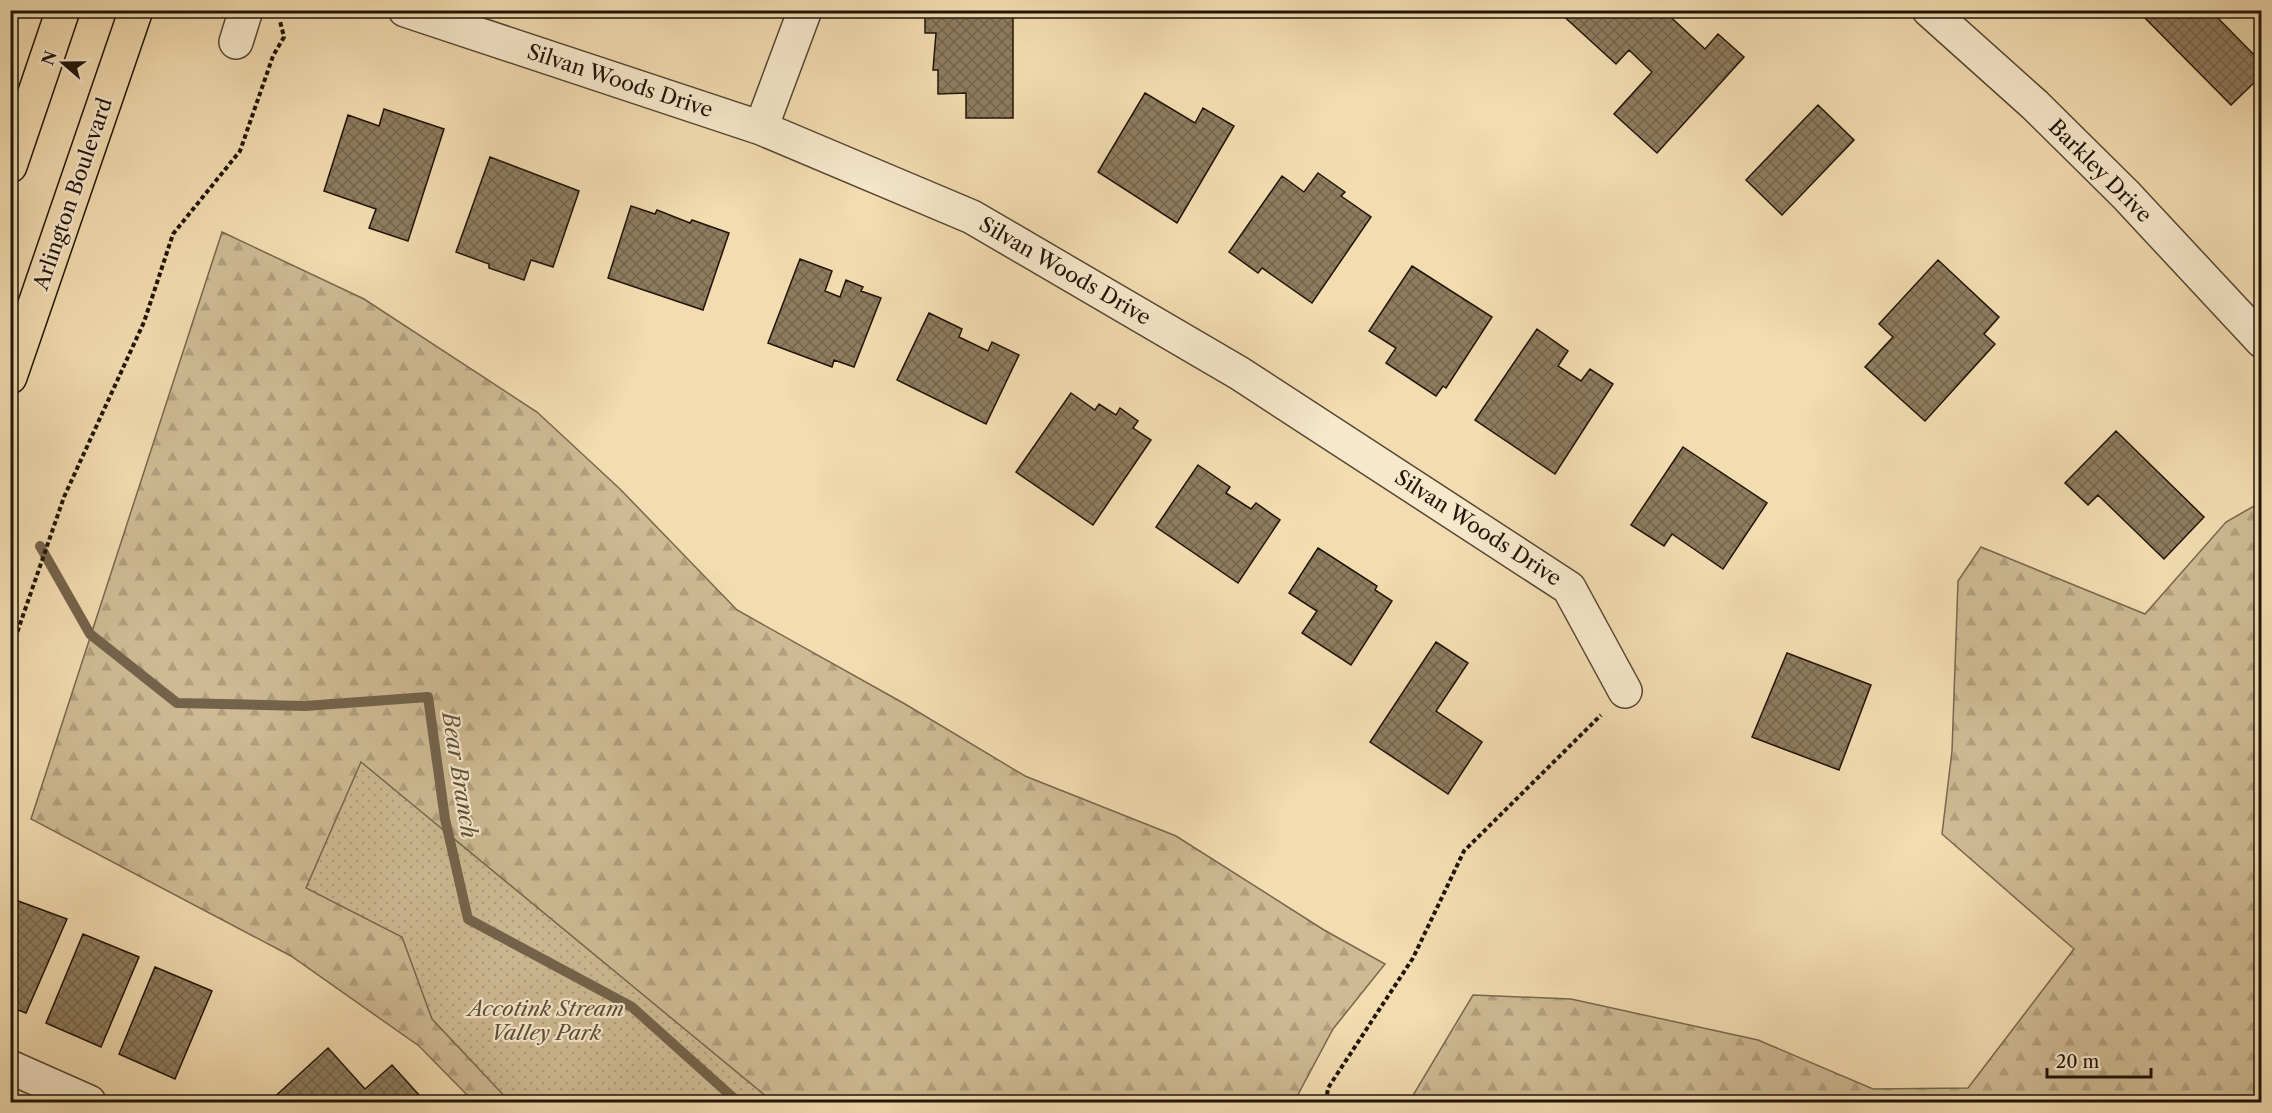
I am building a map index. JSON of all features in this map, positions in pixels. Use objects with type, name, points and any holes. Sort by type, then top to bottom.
[{"type":"main road","points":[[10,166],[63,10]]},
{"type":"main road","name":"Arlington Boulevard","points":[[10,377],[136,10]]},
{"type":"street","points":[[236,42],[246,10]]},
{"type":"street","name":"Silvan Woods Drive","points":[[405,10],[761,128],[972,217],[1239,373],[1569,588],[1625,691]]},
{"type":"street","points":[[761,128],[805,10]]},
{"type":"street","name":"Barkley Drive","points":[[1929,10],[2035,105],[2126,195],[2262,341]]},
{"type":"street","points":[[10,1067],[89,1102]]},
{"type":"path","points":[[10,653],[64,497],[144,322],[173,234],[240,151],[273,56],[284,37],[280,21]]},
{"type":"path","points":[[1326,1102],[1328,1088],[1413,958],[1464,851],[1625,691]]},
{"type":"green space","points":[[222,232],[364,299],[537,412],[620,489],[737,610],[905,704],[1025,776],[1176,836],[1324,930],[1385,964],[1333,1029],[1294,1102],[474,1102],[419,1046],[291,956],[31,819]]},
{"type":"green space","points":[[2261,502],[2261,1102],[1409,1102],[1473,995],[1571,999],[1758,1040],[1873,1089],[1968,1088],[2074,949],[1942,834],[1952,751],[1958,581],[1981,547],[2145,614],[2226,522]]},
{"type":"green space","name":"Accotink Stream Valley Park","points":[[361,762],[773,1102],[510,1102],[432,1019],[402,937],[306,888]]},
{"type":"building","points":[[925,10],[1013,10],[1013,118],[966,118],[966,93],[938,94],[938,70],[933,70],[936,33],[925,33]]},
{"type":"building","points":[[1562,10],[1663,10],[1705,49],[1718,34],[1744,57],[1657,153],[1614,114],[1652,72],[1629,50],[1616,64],[1560,13]]},
{"type":"building","points":[[2151,10],[2210,10],[2262,63],[2262,75],[2231,105],[2144,17]]},
{"type":"building","points":[[1145,93],[1195,123],[1203,108],[1234,126],[1177,223],[1098,172]]},
{"type":"building","points":[[1818,105],[1854,140],[1782,215],[1746,180]]},
{"type":"building","points":[[384,109],[444,129],[408,241],[369,228],[376,209],[324,191],[348,115],[379,126]]},
{"type":"building","points":[[490,157],[579,191],[553,267],[531,260],[524,280],[489,268],[489,264],[456,252]]},
{"type":"building","points":[[1318,173],[1345,192],[1341,196],[1371,217],[1312,303],[1262,268],[1258,273],[1229,252],[1282,176],[1304,192]]},
{"type":"building","points":[[631,206],[655,214],[657,210],[690,223],[692,220],[729,233],[703,310],[608,278]]},
{"type":"building","points":[[800,259],[832,271],[825,291],[840,297],[846,280],[863,287],[861,291],[881,298],[854,367],[834,360],[832,367],[768,343]]},
{"type":"building","points":[[1938,260],[1999,317],[1984,334],[1995,344],[1925,421],[1865,367],[1893,337],[1879,324]]},
{"type":"building","points":[[1412,266],[1492,317],[1446,388],[1443,386],[1436,396],[1386,363],[1396,348],[1369,331]]},
{"type":"building","points":[[929,313],[962,329],[959,337],[988,351],[992,342],[1019,355],[986,424],[897,380]]},
{"type":"building","points":[[1537,329],[1568,351],[1558,366],[1581,381],[1590,369],[1613,384],[1555,474],[1475,420]]},
{"type":"building","points":[[1071,393],[1095,410],[1099,404],[1116,415],[1120,408],[1138,421],[1133,428],[1151,440],[1093,525],[1016,472]]},
{"type":"building","points":[[2116,431],[2204,517],[2164,559],[2098,495],[2088,505],[2065,483]]},
{"type":"building","points":[[1683,447],[1767,503],[1723,569],[1672,534],[1664,546],[1631,525]]},
{"type":"building","points":[[1198,465],[1230,487],[1226,493],[1251,509],[1256,503],[1280,520],[1238,583],[1156,527]]},
{"type":"building","points":[[1318,548],[1377,586],[1375,590],[1392,601],[1351,665],[1302,633],[1317,611],[1289,593]]},
{"type":"building","points":[[1436,642],[1468,663],[1436,711],[1482,742],[1448,794],[1370,742]]},
{"type":"building","points":[[1787,653],[1871,685],[1839,770],[1752,737]]},
{"type":"building","points":[[10,898],[67,919],[26,1013],[10,1007]]},
{"type":"building","points":[[83,934],[139,957],[101,1047],[46,1023]]},
{"type":"building","points":[[155,967],[212,991],[175,1079],[119,1054]]},
{"type":"building","points":[[328,1048],[365,1089],[392,1065],[419,1095],[411,1102],[269,1102]]},
{"type":"waterway","name":"Bear Branch","points":[[40,546],[90,634],[177,703],[305,706],[428,697],[445,819],[468,919],[632,1007],[738,1102]]}]
